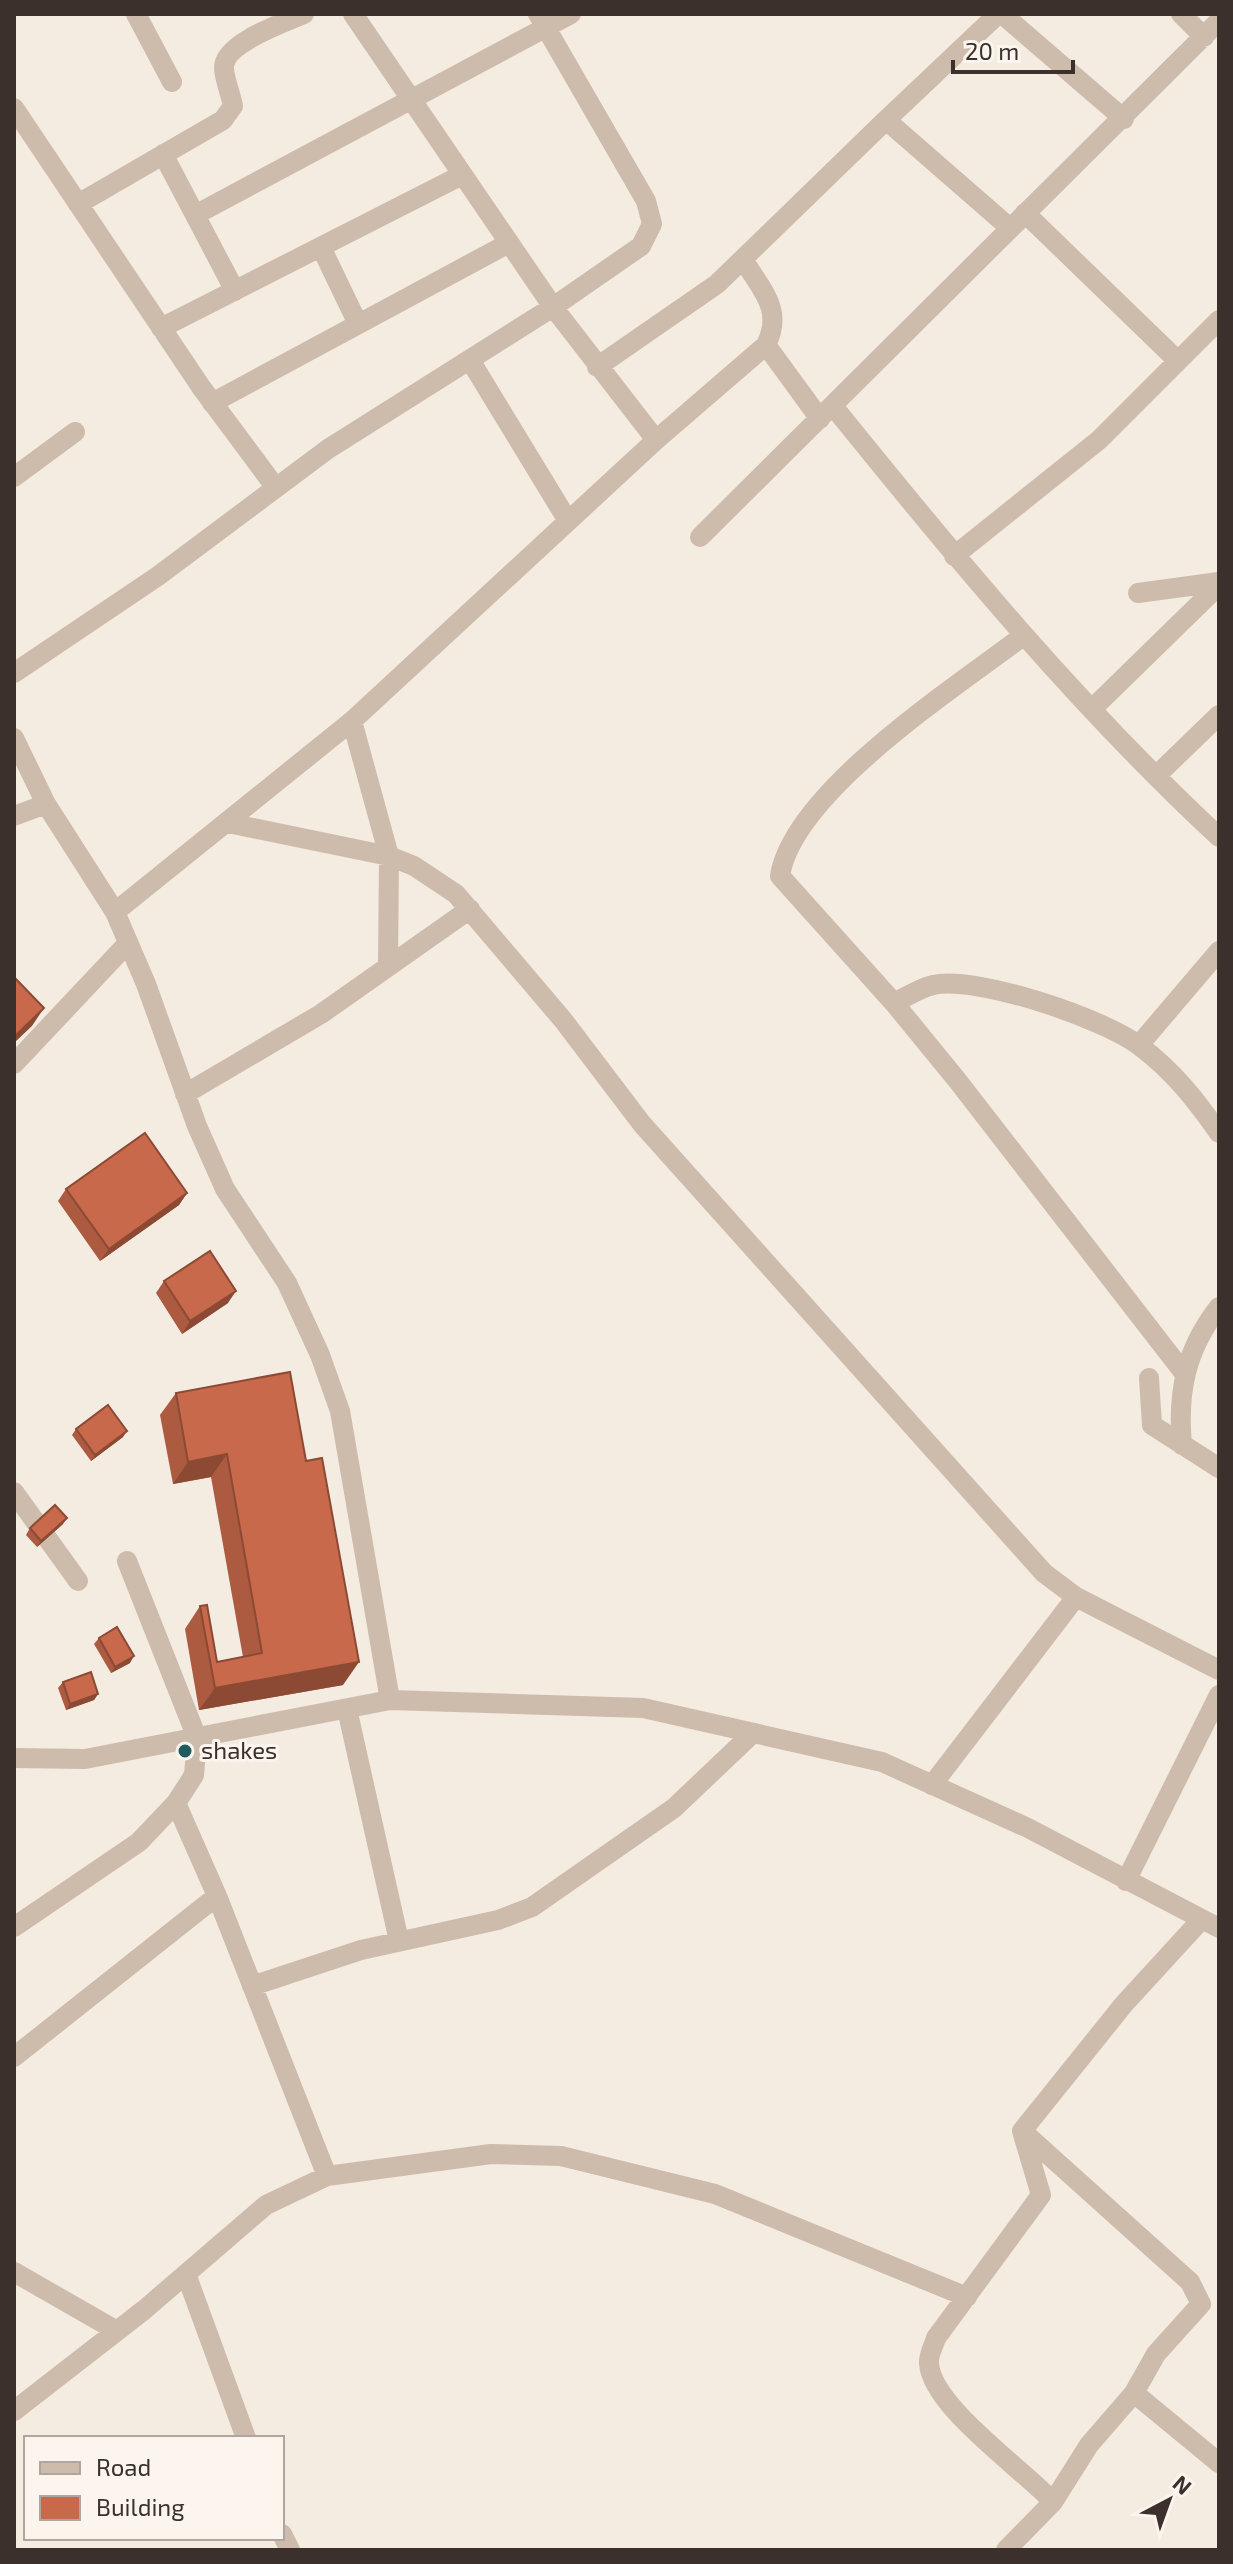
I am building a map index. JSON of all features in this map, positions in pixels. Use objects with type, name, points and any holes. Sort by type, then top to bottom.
[{"type":"street","points":[[136,14],[172,82]]},
{"type":"street","points":[[78,204],[223,120],[233,106],[223,67],[228,54],[238,44],[304,14]]},
{"type":"street","points":[[353,14],[553,307],[656,440]]},
{"type":"street","points":[[195,215],[409,99],[542,21],[571,14]]},
{"type":"street","points":[[597,367],[717,284],[1000,14],[1124,119]]},
{"type":"street","points":[[1181,14],[1204,37]]},
{"type":"street","points":[[14,673],[158,576],[328,449],[553,307],[641,246],[652,224],[646,201],[542,21]]},
{"type":"street","points":[[700,537],[1017,220],[1124,119],[1219,21]]},
{"type":"street","points":[[14,108],[212,403],[276,488]]},
{"type":"street","points":[[886,120],[1017,220],[1178,361]]},
{"type":"street","points":[[163,154],[235,291]]},
{"type":"street","points":[[161,328],[462,175]]},
{"type":"street","points":[[212,403],[509,243]]},
{"type":"street","points":[[321,247],[358,324]]},
{"type":"street","points":[[115,912],[352,721],[656,440],[766,345],[775,327],[773,310],[743,259]]},
{"type":"street","points":[[954,556],[1099,440],[1219,320]]},
{"type":"street","points":[[766,345],[1023,636],[1156,776],[1219,837]]},
{"type":"street","points":[[470,360],[568,521]]},
{"type":"street","points":[[14,477],[75,432]]},
{"type":"street","points":[[1092,709],[1219,583]]},
{"type":"street","points":[[1138,593],[1219,583]]},
{"type":"street","points":[[1023,636],[845,776],[815,810],[783,859],[780,876],[894,1003],[1184,1373]]},
{"type":"street","points":[[1156,776],[1219,715]]},
{"type":"street","points":[[352,721],[389,856],[388,966]]},
{"type":"street","points":[[14,738],[46,804],[115,912],[225,1189],[287,1283],[320,1355],[340,1411],[390,1700]]},
{"type":"street","points":[[14,816],[46,804]]},
{"type":"street","points":[[228,823],[389,856],[414,866],[445,887],[470,909],[563,1020],[611,1087],[652,1135],[1044,1573],[1076,1597],[1219,1670]]},
{"type":"street","points":[[185,1094],[321,1014],[470,909]]},
{"type":"street","points":[[14,1064],[127,944]]},
{"type":"street","points":[[1139,1045],[1219,951]]},
{"type":"street","points":[[894,1003],[932,985],[960,983],[1011,993],[1092,1022],[1139,1045],[1189,1089],[1219,1133]]},
{"type":"street","points":[[1182,1445],[1180,1422],[1184,1373],[1193,1346],[1219,1307]]},
{"type":"street","points":[[1149,1378],[1152,1425],[1219,1468]]},
{"type":"street","points":[[14,1492],[78,1581]]},
{"type":"street","points":[[14,1927],[139,1842],[176,1803],[194,1775],[197,1738],[127,1561]]},
{"type":"street","points":[[932,1785],[1076,1597]]},
{"type":"street","points":[[1126,1881],[1219,1695]]},
{"type":"street","points":[[14,1758],[85,1759],[390,1700],[643,1708],[882,1762],[1028,1828],[1210,1924],[1124,2004],[1022,2131]]},
{"type":"street","points":[[347,1709],[399,1941]]},
{"type":"street","points":[[252,1986],[361,1950],[498,1920],[532,1907],[674,1808],[753,1733]]},
{"type":"street","points":[[176,1803],[217,1896],[327,2176]]},
{"type":"street","points":[[14,2057],[217,1896]]},
{"type":"street","points":[[1022,2131],[1041,2195],[936,2338],[929,2362],[940,2393],[985,2441],[1053,2502]]},
{"type":"street","points":[[1006,2550],[1053,2502],[1089,2445],[1134,2393],[1156,2354],[1201,2304],[1190,2282],[1022,2131]]},
{"type":"street","points":[[14,2411],[117,2331],[266,2205],[327,2176],[491,2154],[561,2156],[715,2194],[967,2297]]},
{"type":"street","points":[[14,2272],[117,2331]]},
{"type":"street","points":[[186,2274],[245,2436]]},
{"type":"street","points":[[1134,2393],[1219,2443]]},
{"type":"street","points":[[1134,2393],[1219,2463]]},
{"type":"building","points":[[14,977],[44,1008],[14,1037]]},
{"type":"building","points":[[145,1133],[187,1193],[109,1249],[66,1189]]},
{"type":"building","points":[[210,1251],[236,1291],[190,1321],[164,1281]]},
{"type":"building","points":[[290,1372],[306,1461],[322,1458],[359,1662],[215,1688],[200,1606],[207,1605],[217,1662],[262,1653],[227,1454],[188,1462],[176,1393]]},
{"type":"building","points":[[108,1405],[127,1431],[95,1455],[76,1429]]},
{"type":"building","points":[[55,1505],[67,1518],[41,1541],[30,1528]]},
{"type":"building","points":[[117,1627],[134,1656],[115,1667],[99,1638]]},
{"type":"building","points":[[91,1672],[98,1694],[70,1704],[63,1682]]},
{"type":"place","name":"shakes","points":[[185,1751]]}]
